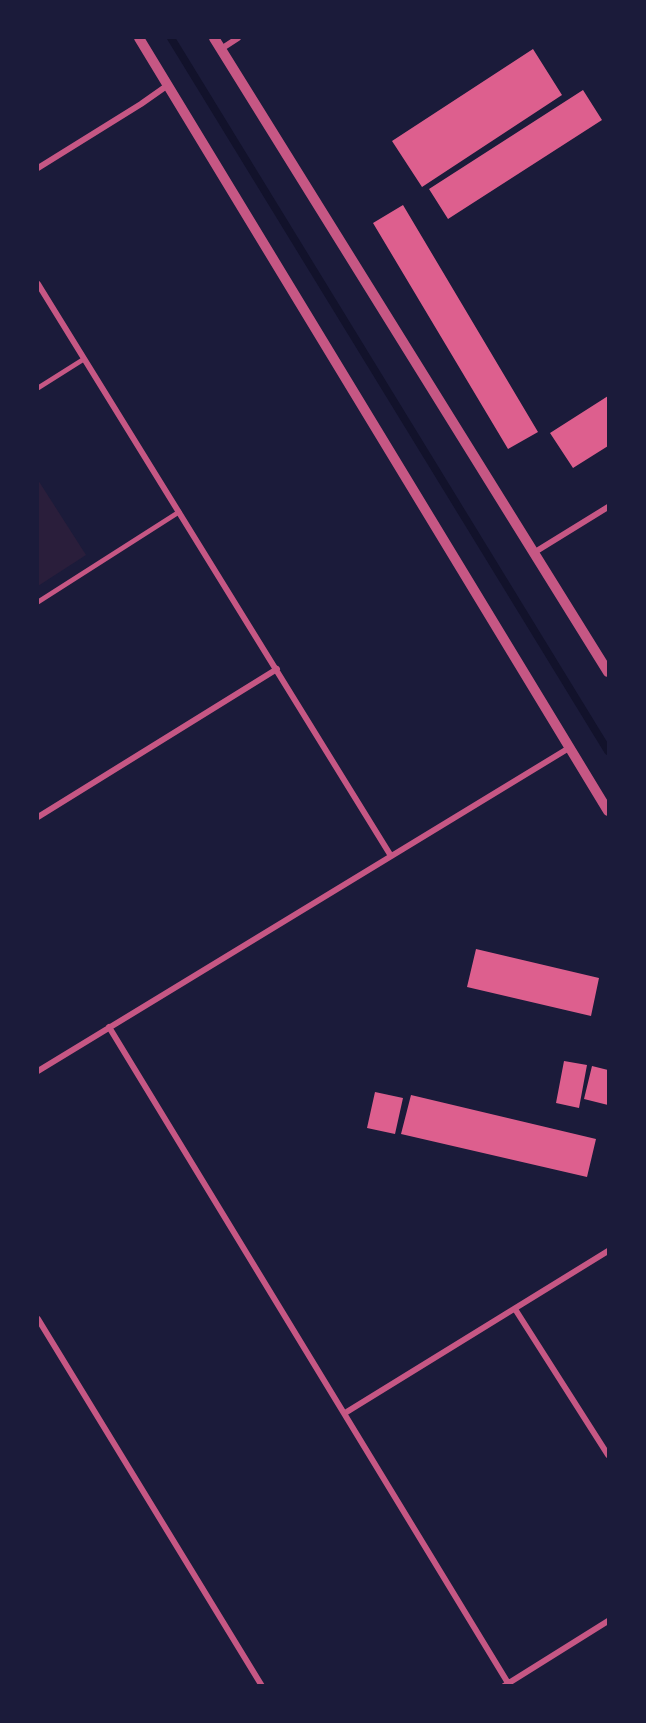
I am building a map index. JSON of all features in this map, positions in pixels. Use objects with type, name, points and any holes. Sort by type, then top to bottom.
[{"type":"street","points":[[140,38],[609,811]]},
{"type":"street","points":[[214,38],[609,672]]},
{"type":"street","points":[[221,49],[238,38]]},
{"type":"street","points":[[38,168],[168,85]]},
{"type":"street","points":[[38,284],[391,856]]},
{"type":"street","points":[[38,388],[84,359]]},
{"type":"street","points":[[535,552],[609,507]]},
{"type":"street","points":[[38,602],[179,512]]},
{"type":"street","points":[[38,817],[277,669]]},
{"type":"street","points":[[38,1071],[569,748]]},
{"type":"street","points":[[109,1027],[345,1413],[506,1684],[609,1621]]},
{"type":"street","points":[[345,1413],[609,1251]]},
{"type":"street","points":[[515,1309],[609,1455]]},
{"type":"street","points":[[38,1319],[262,1686]]},
{"type":"shaded area","points":[[38,480],[86,555],[38,586]]},
{"type":"building","points":[[533,49],[562,95],[422,187],[392,141]]},
{"type":"building","points":[[583,90],[602,120],[448,219],[429,189]]},
{"type":"building","points":[[403,205],[538,432],[508,449],[373,223]]},
{"type":"building","points":[[608,396],[608,446],[573,468],[550,433]]},
{"type":"building","points":[[476,949],[599,978],[591,1016],[467,987]]},
{"type":"building","points":[[564,1061],[587,1065],[579,1108],[556,1103]]},
{"type":"building","points":[[592,1066],[608,1070],[608,1105],[584,1099]]},
{"type":"building","points":[[375,1092],[403,1098],[395,1134],[367,1128]]},
{"type":"building","points":[[411,1095],[596,1139],[587,1177],[401,1134]]},
{"type":"waterway","points":[[171,38],[608,751]]}]
